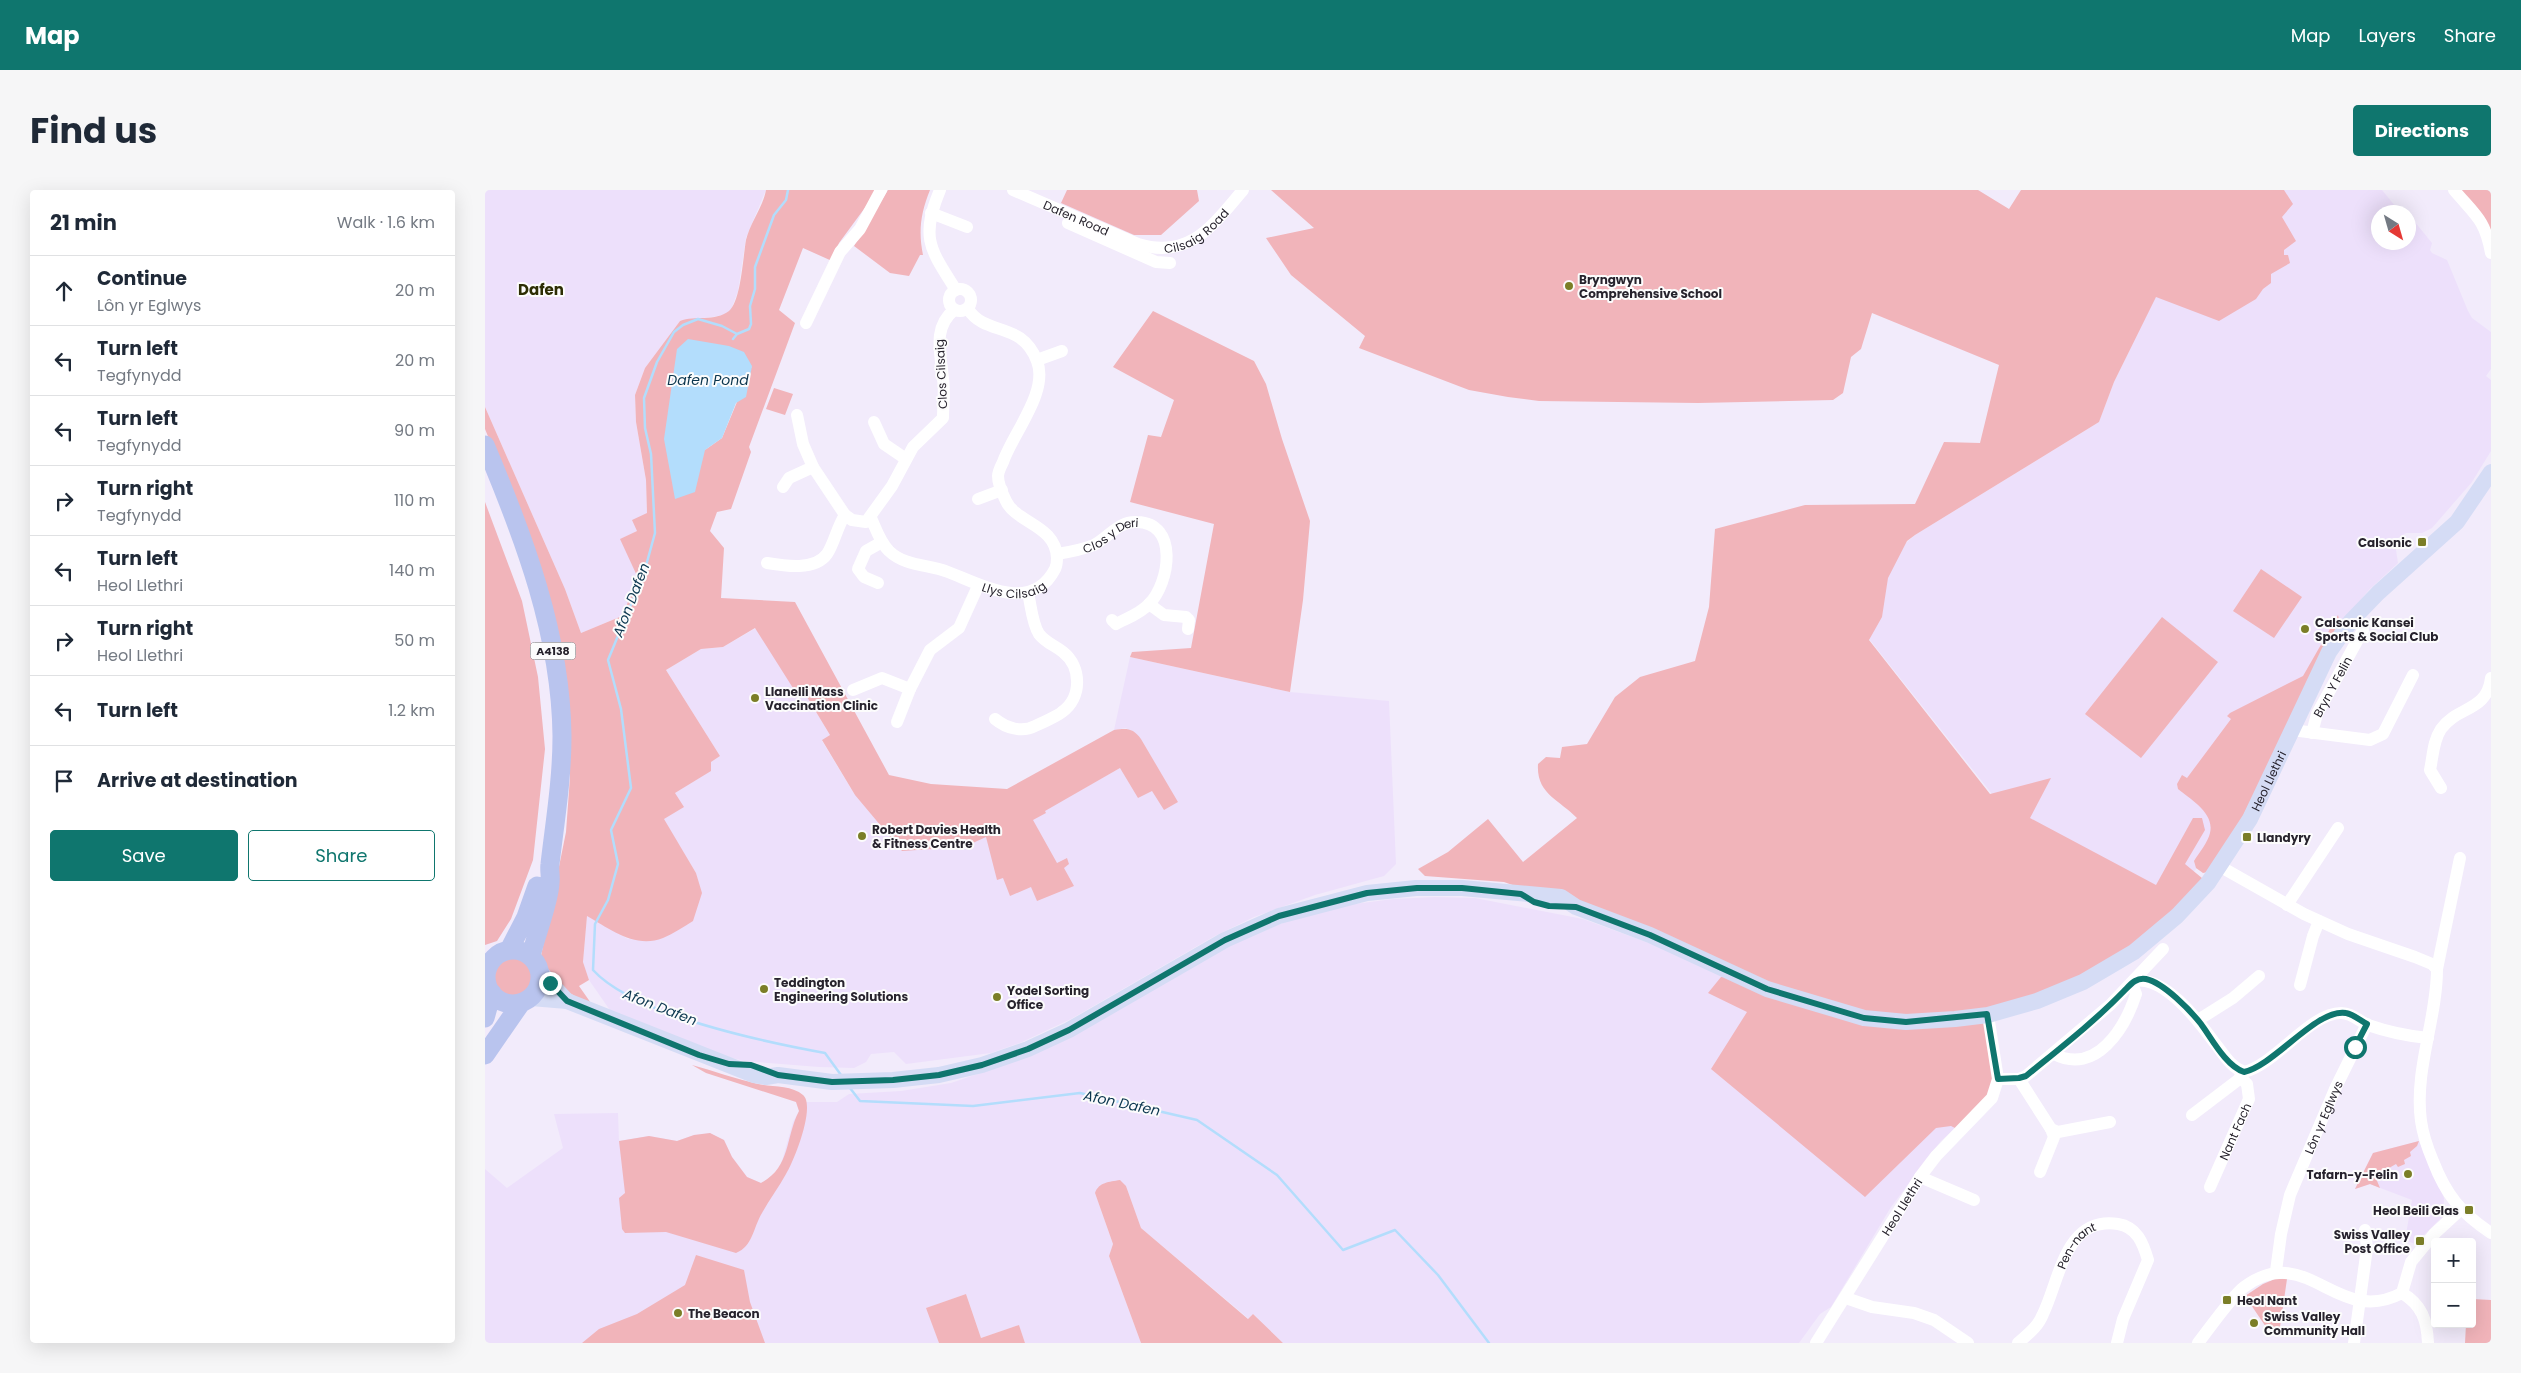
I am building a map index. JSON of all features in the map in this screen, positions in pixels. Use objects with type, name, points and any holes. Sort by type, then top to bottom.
[{"type":"highway","name":"A4138","points":[[485,445],[532,569],[554,652],[559,686],[561,779],[549,866],[550,884],[531,956]]},
{"type":"highway","name":"A4138","points":[[509,950],[526,918],[539,880],[549,866]]},
{"type":"highway","points":[[485,1054],[540,982],[540,972],[531,956],[517,950],[509,950],[496,956],[487,970],[486,979],[492,993],[505,1003],[526,1000]]},
{"type":"highway","points":[[485,1018],[492,993]]},
{"type":"main road","name":"Heol Llethri","points":[[567,1001],[699,1055],[729,1064],[754,1075],[766,1077],[778,1075],[832,1082],[893,1080],[939,1075],[982,1065],[1028,1049],[1069,1030],[1225,940],[1279,916],[1367,893],[1417,888],[1462,888],[1521,894],[1534,902],[1549,906],[1576,907],[1650,935],[1767,989],[1856,1016],[1906,1022],[1987,1014],[2037,1001],[2083,982],[2134,952],[2177,916],[2221,866],[2250,820],[2329,652],[2358,613],[2457,522],[2491,472]]},
{"type":"main road","points":[[540,972],[567,1001]]},
{"type":"main road","points":[[526,1000],[567,1001]]},
{"type":"street","points":[[805,323],[840,252],[860,228],[881,190]]},
{"type":"street","points":[[940,190],[931,213],[930,244],[937,259],[957,290]]},
{"type":"street","name":"Dafen Road","points":[[1013,190],[1138,244]]},
{"type":"street","name":"Cilsaig Road","points":[[1138,244],[1153,248],[1169,249],[1198,239],[1217,221],[1243,190]]},
{"type":"street","points":[[2456,192],[2480,218],[2487,233],[2491,253]]},
{"type":"street","points":[[1051,207],[1048,214],[1156,262],[1170,263]]},
{"type":"street","points":[[931,213],[967,227]]},
{"type":"street","points":[[957,290],[966,291],[971,296],[971,303],[968,309],[961,312],[954,310],[949,301],[951,294],[957,290]]},
{"type":"street","points":[[968,309],[980,321],[1019,336],[1037,360],[1039,371],[1037,394],[1007,452],[998,475],[1007,503],[1046,533],[1057,549],[1057,554]]},
{"type":"street","name":"Clos Cilsaig","points":[[871,518],[882,499],[893,486],[913,447],[943,418],[944,381],[939,338],[945,320],[954,310]]},
{"type":"street","points":[[1037,360],[1062,351]]},
{"type":"street","points":[[797,416],[803,444],[813,467],[845,515],[852,520],[866,522],[871,518]]},
{"type":"street","points":[[874,422],[884,444],[906,459]]},
{"type":"street","points":[[783,487],[789,478],[813,467]]},
{"type":"street","points":[[978,499],[1003,490]]},
{"type":"street","points":[[767,562],[785,566],[815,564],[827,554],[845,515]]},
{"type":"street","name":"Llys Cilsaig","points":[[871,518],[882,542],[889,551],[903,561],[947,571],[978,586],[997,592],[1028,593],[1048,580],[1057,566],[1057,554]]},
{"type":"street","name":"Clos y Deri","points":[[1057,554],[1077,551],[1096,544],[1120,525],[1135,521],[1149,523],[1158,530],[1166,542],[1167,563],[1160,586],[1149,604],[1140,612],[1116,624],[1112,620]]},
{"type":"street","points":[[878,583],[864,577],[859,569],[866,551],[882,542]]},
{"type":"street","points":[[897,722],[910,689],[929,650],[959,628],[978,586]]},
{"type":"street","points":[[995,719],[1012,728],[1025,730],[1061,713],[1075,696],[1077,685],[1076,670],[1063,652],[1051,646],[1037,632],[1028,593]]},
{"type":"street","points":[[1149,604],[1164,615],[1185,617],[1189,620],[1188,629]]},
{"type":"street","name":"Bryn Y Felin","points":[[2312,733],[2317,714],[2363,630],[2358,613]]},
{"type":"street","name":"Bryn Y Felin","points":[[2292,730],[2370,740],[2383,734],[2413,675]]},
{"type":"street","points":[[853,690],[882,678],[910,689]]},
{"type":"street","points":[[2441,788],[2430,770],[2435,739],[2442,727],[2453,716],[2481,701],[2490,686],[2491,678]]},
{"type":"street","points":[[2287,905],[2339,828]]},
{"type":"street","points":[[2460,858],[2437,969],[2437,987],[2421,1089],[2420,1119],[2424,1138],[2439,1178],[2460,1210],[2491,1233]]},
{"type":"street","points":[[2221,866],[2287,905],[2319,921],[2415,957],[2437,969]]},
{"type":"street","points":[[2299,985],[2319,921]]},
{"type":"street","points":[[1987,1014],[1998,1079],[2026,1076],[2110,1005],[2163,948]]},
{"type":"street","points":[[2198,1020],[2233,998],[2259,976]]},
{"type":"street","points":[[2133,982],[2145,979],[2163,988],[2198,1020],[2242,1074]]},
{"type":"street","points":[[2054,1054],[2063,1058],[2084,1059],[2097,1054],[2108,1044],[2131,1011],[2136,994],[2133,982]]},
{"type":"street","points":[[2192,1115],[2242,1074],[2261,1065],[2313,1025],[2331,1015],[2349,1013],[2367,1024],[2405,1036],[2428,1038]]},
{"type":"street","name":"Lôn yr Eglwys","points":[[2276,1271],[2281,1234],[2290,1196],[2335,1089],[2367,1024]]},
{"type":"street","name":"Nant Fach","points":[[2210,1187],[2249,1098],[2247,1084],[2242,1074]]},
{"type":"street","points":[[2019,1078],[2051,1129],[2054,1137],[2040,1172]]},
{"type":"street","name":"Heol Llethri","points":[[1816,1343],[1846,1298],[1890,1222],[1920,1177],[1936,1156],[1992,1098],[1998,1079]]},
{"type":"street","points":[[2051,1129],[2058,1132],[2110,1122]]},
{"type":"street","points":[[1920,1177],[1974,1200]]},
{"type":"street","points":[[2402,1293],[2411,1262],[2434,1234],[2460,1210]]},
{"type":"street","name":"Pen-nant","points":[[2018,1343],[2032,1338],[2069,1248],[2086,1228],[2105,1222],[2123,1225],[2139,1235],[2148,1260],[2123,1319],[2117,1343]]},
{"type":"street","points":[[2354,1343],[2367,1248],[2365,1230]]},
{"type":"street","points":[[2198,1343],[2243,1288],[2276,1271],[2296,1273],[2345,1297],[2361,1301],[2382,1301],[2402,1293]]},
{"type":"street","points":[[2402,1293],[2411,1298],[2423,1312],[2427,1325],[2428,1343]]},
{"type":"street","points":[[1846,1298],[1872,1307],[1914,1313],[1935,1320],[1968,1343]]},
{"type":"shaded area","points":[[485,190],[766,190],[746,238],[738,291],[731,310],[724,315],[680,321],[645,368],[635,395],[636,422],[646,480],[647,513],[637,531],[621,539],[638,578],[622,616],[581,633],[565,589],[485,407]]},
{"type":"shaded area","points":[[766,190],[878,190],[839,243],[832,261],[803,248],[779,310],[795,323],[749,447],[751,452],[731,509],[717,512],[710,531],[724,548],[721,598],[795,602],[889,775],[931,784],[1007,789],[1114,730],[1126,729],[1135,733],[1141,739],[1178,802],[1164,810],[1152,791],[1138,798],[1120,768],[1045,811],[1046,813],[1033,820],[1057,863],[1067,858],[1069,864],[1064,868],[1074,886],[1037,901],[1031,887],[1010,896],[1003,878],[997,880],[986,837],[964,847],[902,851],[855,795],[822,740],[830,735],[804,692],[798,696],[755,628],[723,647],[701,649],[666,670],[720,756],[711,762],[711,771],[675,793],[684,807],[664,819],[696,873],[702,893],[693,921],[663,938],[653,941],[643,941],[623,936],[587,916],[583,962],[589,980],[579,986],[593,1006],[576,997],[562,986],[550,973],[541,956],[566,832],[570,777],[569,727],[511,493],[485,429],[485,407],[565,589],[581,633],[622,616],[638,578],[620,539],[637,531],[632,520],[647,513],[646,480],[636,422],[635,395],[645,368],[680,321],[718,316],[729,311],[733,306],[739,289],[746,240]],"holes":[[[752,366],[722,438],[705,450]]]},
{"type":"shaded area","points":[[888,190],[930,190],[921,222],[923,255],[920,255],[909,276],[890,273],[854,246]]},
{"type":"shaded area","points":[[1067,190],[1197,190],[1199,201],[1161,235],[1134,235],[1061,203]]},
{"type":"shaded area","points":[[1271,190],[1978,190],[2009,209],[2021,190],[2284,190],[2293,204],[2282,217],[2296,241],[2284,250],[2284,255],[2288,255],[2290,263],[2271,274],[2271,283],[2263,289],[2256,299],[2219,321],[2156,297],[2114,382],[2099,422],[1915,535],[1907,541],[1888,578],[1882,617],[1869,640],[1990,794],[2051,778],[2030,818],[2156,885],[2193,818],[2202,818],[2205,830],[2185,864],[2208,883],[2134,952],[1988,1015],[1998,1079],[1992,1098],[1961,1131],[1951,1126],[1936,1128],[1865,1197],[1711,1069],[1747,1012],[1708,993],[1721,977],[1729,977],[1576,907],[1504,882],[1425,876],[1418,869],[1448,852],[1488,819],[1523,862],[1577,818],[1545,790],[1538,774],[1538,764],[1546,757],[1560,758],[1562,747],[1587,744],[1615,697],[1640,677],[1695,661],[1709,607],[1715,529],[1805,505],[1915,504],[1944,442],[1980,443],[1999,365],[1872,313],[1861,349],[1851,357],[1843,393],[1833,400],[1698,403],[1539,401],[1469,390],[1359,348],[1365,336],[1291,275],[1266,238],[1314,228]]},
{"type":"shaded area","points":[[2281,190],[2382,190],[2394,205],[2371,205],[2371,250],[2416,250],[2416,223],[2432,243],[2430,250],[2432,253],[2447,260],[2472,318],[2491,332],[2491,369],[2486,376],[2491,380],[2491,451],[2472,482],[2432,528],[2422,533],[2406,533],[2398,538],[2395,543],[2398,563],[2369,590],[2340,624],[2197,868],[2172,898],[2015,823],[1839,601],[1915,535],[2099,422],[2114,382],[2156,296]]},
{"type":"shaded area","points":[[2460,190],[2491,190],[2491,232]]},
{"type":"shaded area","points":[[1153,311],[1254,361],[1266,384],[1282,439],[1310,521],[1303,600],[1290,692],[1130,657],[1132,652],[1191,648],[1214,524],[1130,502],[1148,435],[1161,437],[1174,400],[1113,367]]},
{"type":"shaded area","points":[[774,388],[793,394],[785,415],[766,409]]},
{"type":"shaded area","points":[[485,502],[522,601],[538,677],[545,749],[533,860],[511,919],[497,941],[485,945]]},
{"type":"shaded area","points":[[2261,569],[2302,597],[2274,638],[2233,611]]},
{"type":"shaded area","points":[[2338,615],[2340,623],[2229,844],[2208,872],[2203,873],[2196,868],[2194,861],[2209,836],[2211,826],[2209,819],[2195,802],[2178,789],[2177,784],[2182,775],[2187,778],[2231,719],[2227,716],[2230,713],[2303,676]]},
{"type":"shaded area","points":[[2162,617],[2218,662],[2141,758],[2085,714]]},
{"type":"shaded area","points":[[756,628],[798,695],[804,692],[830,735],[822,741],[855,795],[1056,804],[1120,768],[1152,791],[1177,802],[1141,739],[1126,728],[1114,730],[1130,657],[1290,692],[1389,701],[1396,864],[1384,876],[1315,895],[1254,917],[1213,937],[1071,1019],[1022,1042],[991,1053],[906,1064],[894,1052],[871,1054],[866,1062],[854,1068],[744,1061],[696,1048],[614,1016],[589,980],[583,962],[587,915],[628,939],[701,893],[696,873],[663,819],[675,793],[710,771],[711,762],[720,756],[666,670],[701,649],[723,647]]},
{"type":"shaded area","points":[[1475,898],[1583,919],[1671,951],[1778,1001],[1971,1114],[1941,1141],[1891,1207],[1831,1307],[1820,1314],[1799,1343],[1283,1343],[1253,1314],[1249,1319],[1141,1228],[1126,1186],[1095,1193],[1113,1244],[1109,1256],[1141,1343],[1025,1343],[1019,1325],[981,1338],[966,1294],[927,1308],[939,1343],[485,1343],[485,1169],[507,1188],[563,1148],[554,1114],[618,1113],[619,1141],[649,1136],[677,1141],[694,1135],[710,1133],[724,1140],[732,1157],[747,1177],[761,1183],[770,1178],[780,1168],[793,1122],[799,1111],[796,1102],[837,1102],[849,1094],[901,1091],[951,1083],[998,1067],[1225,947],[1295,918],[1339,906],[1393,899]]},
{"type":"shaded area","points":[[514,958],[528,964],[534,978],[528,992],[514,998],[500,992],[494,978],[500,964]]},
{"type":"shaded area","points":[[692,1065],[741,1080],[793,1089],[803,1095],[806,1101],[807,1110],[802,1134],[790,1167],[762,1213],[746,1246],[736,1253],[666,1232],[625,1233],[622,1229],[619,1198],[625,1193],[619,1141],[649,1136],[677,1141],[694,1135],[710,1133],[724,1140],[732,1157],[747,1177],[761,1183],[778,1169],[783,1160],[799,1111],[796,1102],[706,1073]]},
{"type":"shaded area","points":[[2419,1141],[2444,1198],[2443,1216],[2415,1244],[2405,1240],[2412,1200],[2370,1184],[2355,1189],[2373,1153]]},
{"type":"shaded area","points":[[2419,1141],[2417,1146],[2410,1152],[2411,1156],[2404,1160],[2405,1164],[2398,1167],[2396,1164],[2375,1176],[2380,1188],[2370,1184],[2355,1189],[2373,1153]]},
{"type":"shaded area","points":[[1120,1180],[1126,1186],[1141,1228],[1248,1319],[1253,1314],[1283,1343],[1141,1343],[1109,1256],[1113,1244],[1095,1193],[1102,1185]]},
{"type":"shaded area","points":[[696,1255],[744,1270],[750,1302],[765,1343],[582,1343],[599,1329],[637,1314],[685,1285]]},
{"type":"shaded area","points":[[2275,1279],[2287,1279],[2280,1327],[2268,1330],[2245,1296],[2263,1284]]},
{"type":"shaded area","points":[[966,1294],[981,1338],[1019,1325],[1025,1343],[939,1343],[926,1308]]},
{"type":"shaded area","points":[[2476,1299],[2491,1300],[2491,1343],[2465,1343],[2466,1328],[2476,1328]]},
{"type":"water","name":"Dafen Pond","points":[[688,339],[729,346],[744,352],[752,366],[746,397],[736,403],[722,438],[705,450],[695,492],[675,499],[664,439],[677,349]]},
{"type":"waterway","name":"Afon Dafen","points":[[737,334],[749,329],[751,324],[750,306],[755,289],[755,267],[774,215],[786,200],[788,190]]},
{"type":"waterway","name":"Afon Dafen","points":[[737,334],[722,326],[698,319],[683,325],[674,332],[657,362],[644,398],[645,428],[651,454],[655,533],[644,573],[608,660],[621,709],[631,788],[611,830],[618,864],[608,900],[595,924],[593,970],[612,986],[638,1000],[669,1013],[736,1034],[825,1053],[841,1075]]},
{"type":"waterway","name":"Afon Dafen","points":[[733,339],[737,334]]},
{"type":"waterway","name":"Afon Dafen","points":[[850,1088],[860,1101],[973,1106],[1080,1093],[1197,1120],[1277,1175],[1343,1250],[1395,1230],[1438,1275],[1489,1343]]},
{"type":"place","name":"Bryngwyn Comprehensive School","points":[[1569,286]]},
{"type":"place","name":"Calsonic","points":[[2422,542]]},
{"type":"place","name":"Calsonic Kansei Sports & Social Club","points":[[2305,629]]},
{"type":"place","name":"Llanelli Mass Vaccination Clinic","points":[[755,698]]},
{"type":"place","name":"Robert Davies Health & Fitness Centre","points":[[862,836]]},
{"type":"place","name":"Llandyry","points":[[2247,837]]},
{"type":"place","name":"Teddington Engineering Solutions","points":[[764,989]]},
{"type":"place","name":"Yodel Sorting Office","points":[[997,997]]},
{"type":"place","name":"Tafarn-y-Felin","points":[[2408,1174]]},
{"type":"place","name":"Heol Beili Glas","points":[[2469,1210]]},
{"type":"place","name":"Swiss Valley Post Office","points":[[2420,1241]]},
{"type":"place","name":"Heol Nant","points":[[2227,1300]]},
{"type":"place","name":"The Beacon","points":[[678,1313]]},
{"type":"place","name":"Swiss Valley Community Hall","points":[[2254,1323]]},
{"type":"district","name":"Dafen","points":[[541,289]]},
{"type":"route","points":[[550,983],[567,1001],[699,1055],[729,1064],[751,1065],[778,1075],[832,1082],[893,1080],[939,1075],[982,1065],[1028,1049],[1069,1030],[1225,940],[1279,916],[1367,893],[1417,888],[1462,888],[1521,894],[1534,902],[1549,906],[1560,908],[1576,907],[1650,935],[1767,989],[1815,1005],[1864,1018],[1906,1022],[1955,1019],[1987,1014],[1998,1079],[2026,1076],[2110,1005],[2134,981],[2145,979],[2163,988],[2182,1004],[2198,1020],[2232,1064],[2244,1072],[2261,1065],[2313,1025],[2331,1015],[2339,1013],[2349,1013],[2367,1024],[2355,1047]]}]
